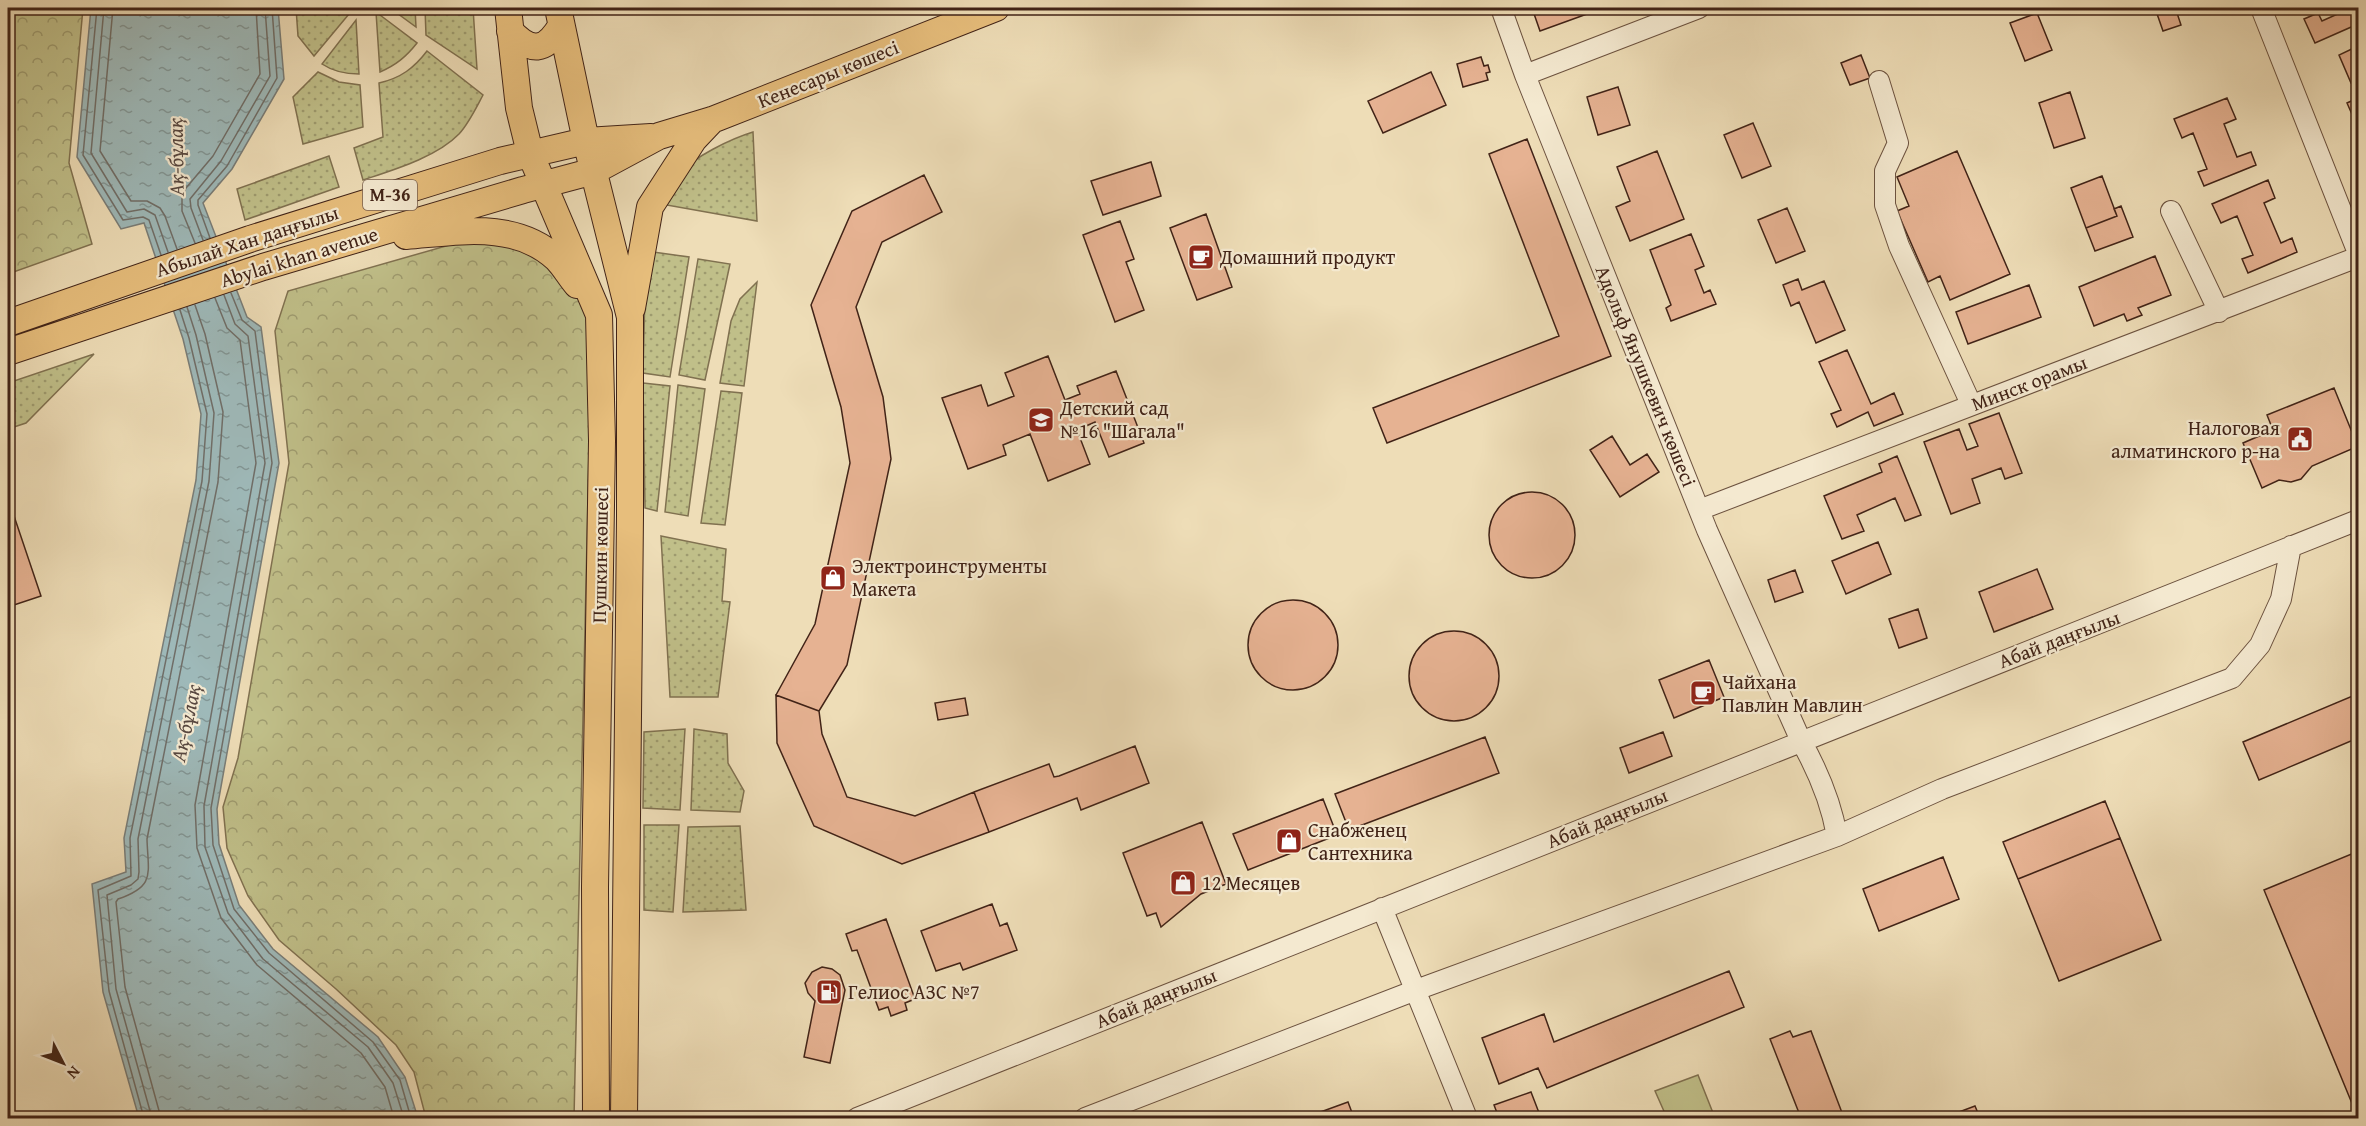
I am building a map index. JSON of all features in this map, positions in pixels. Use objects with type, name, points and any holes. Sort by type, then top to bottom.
[{"type":"main road","name":"Кенесары көшесі","points":[[594,171],[659,136],[712,120],[996,8]]},
{"type":"main road","points":[[509,19],[521,42],[529,47],[542,46],[550,42],[559,17]]},
{"type":"main road","name":"Пушкин көшесі","points":[[559,17],[586,141],[630,317],[624,1119]]},
{"type":"main road","name":"Пушкин көшесі","points":[[509,19],[519,108],[530,153],[599,315],[602,441],[595,887],[596,1119]]},
{"type":"main road","points":[[630,317],[650,207],[694,139],[712,120]]},
{"type":"main road","name":"Кенесары көшесі","points":[[586,141],[659,136]]},
{"type":"main road","points":[[530,153],[586,141]]},
{"type":"main road","name":"Абылай Хан даңғылы","points":[[8,323],[249,239],[530,153]]},
{"type":"main road","name":"Abylai khan avenue","points":[[8,352],[263,267],[594,171]]},
{"type":"main road","points":[[358,240],[484,230],[528,239],[558,260],[599,315]]},
{"type":"street","name":"Адольф Янушкевич көшесі","points":[[1501,8],[1525,75],[1699,510],[1832,806],[1837,836]]},
{"type":"street","points":[[1525,75],[1699,8]]},
{"type":"street","points":[[2261,8],[2358,255]]},
{"type":"street","points":[[1879,81],[1898,143],[1885,171],[1885,205],[1899,246],[1971,404]]},
{"type":"street","points":[[2171,211],[2219,312]]},
{"type":"street","name":"Минск орамы","points":[[1699,510],[1971,404],[2219,312],[2358,255]]},
{"type":"street","name":"Абай даңғылы","points":[[857,1119],[2358,520]]},
{"type":"street","points":[[1085,1119],[1416,990],[1837,836],[1942,789],[2232,678],[2260,645],[2281,599],[2291,546]]},
{"type":"street","points":[[1382,908],[1467,1119]]},
{"type":"green space","points":[[8,8],[83,8],[69,163],[92,244],[8,274]]},
{"type":"green space","points":[[296,8],[354,8],[314,56],[298,36]]},
{"type":"green space","points":[[390,8],[415,8],[416,27]]},
{"type":"green space","points":[[425,8],[473,8],[477,69],[426,35]]},
{"type":"green space","points":[[376,12],[417,43],[400,60],[380,72]]},
{"type":"green space","points":[[356,20],[359,74],[340,72],[322,64]]},
{"type":"green space","points":[[427,51],[483,95],[466,125],[450,142],[414,162],[363,180],[354,148],[383,137],[379,83],[406,72]]},
{"type":"green space","points":[[318,72],[339,82],[360,85],[363,127],[303,144],[293,97]]},
{"type":"green space","points":[[753,132],[757,221],[661,204],[678,174],[693,161],[713,149]]},
{"type":"green space","points":[[329,156],[339,187],[245,220],[237,189]]},
{"type":"green space","points":[[481,236],[549,260],[592,316],[574,1118],[426,1118],[414,1072],[396,1045],[279,940],[248,896],[227,848],[223,807],[238,758],[289,463],[275,331],[288,291]]},
{"type":"green space","points":[[646,251],[689,257],[670,377],[643,373]]},
{"type":"green space","points":[[698,259],[730,264],[705,380],[679,375]]},
{"type":"green space","points":[[757,282],[744,386],[720,383],[731,321],[740,299]]},
{"type":"green space","points":[[94,354],[26,423],[8,429],[8,383]]},
{"type":"green space","points":[[643,383],[670,386],[657,511],[645,508]]},
{"type":"green space","points":[[678,385],[705,389],[688,516],[665,512]]},
{"type":"green space","points":[[721,391],[742,393],[725,525],[701,523]]},
{"type":"green space","points":[[661,536],[726,549],[722,601],[730,602],[718,697],[670,697]]},
{"type":"green space","points":[[685,729],[680,810],[643,808],[644,732]]},
{"type":"green space","points":[[694,729],[727,734],[728,763],[744,791],[740,812],[691,810]]},
{"type":"green space","points":[[644,825],[679,825],[673,912],[644,910]]},
{"type":"green space","points":[[740,826],[746,910],[683,912],[688,827]]},
{"type":"green space","points":[[1698,1075],[1715,1118],[1667,1118],[1655,1091]]},
{"type":"water","name":"Ақ-бұлақ","points":[[91,8],[278,8],[284,79],[232,169],[203,203],[247,317],[261,327],[279,463],[217,809],[219,844],[239,905],[273,949],[378,1037],[405,1077],[418,1118],[139,1118],[103,992],[92,884],[126,872],[124,838],[196,480],[201,414],[183,339],[144,223],[121,229],[77,157]]},
{"type":"building","points":[[1532,8],[1585,8],[1587,14],[1540,31]]},
{"type":"building","points":[[2155,8],[2186,8],[2177,13],[2181,25],[2163,31]]},
{"type":"building","points":[[2351,8],[2358,24],[2315,43],[2304,19],[2318,13],[2322,21]]},
{"type":"building","points":[[2037,13],[2052,50],[2025,61],[2010,23]]},
{"type":"building","points":[[2358,46],[2358,80],[2351,83],[2339,55]]},
{"type":"building","points":[[1861,55],[1870,78],[1850,85],[1841,63]]},
{"type":"building","points":[[1481,57],[1484,66],[1488,65],[1490,72],[1486,73],[1488,80],[1463,87],[1457,64]]},
{"type":"building","points":[[1431,72],[1446,105],[1383,133],[1368,101]]},
{"type":"building","points":[[1618,87],[1630,125],[1598,135],[1587,97]]},
{"type":"building","points":[[2070,92],[2085,138],[2054,148],[2039,103]]},
{"type":"building","points":[[2227,98],[2236,119],[2224,124],[2237,157],[2251,152],[2256,165],[2204,186],[2198,172],[2207,169],[2193,133],[2182,138],[2174,119]]},
{"type":"building","points":[[2358,98],[2358,128],[2347,103]]},
{"type":"building","points":[[1753,123],[1771,166],[1742,178],[1724,135]]},
{"type":"building","points":[[1527,139],[1611,356],[1387,443],[1373,408],[1559,336],[1489,154]]},
{"type":"building","points":[[1657,151],[1684,219],[1630,241],[1616,207],[1630,201],[1617,167]]},
{"type":"building","points":[[1957,151],[2010,274],[1950,300],[1940,276],[1928,282],[1897,211],[1909,206],[1897,177]]},
{"type":"building","points":[[1151,162],[1161,196],[1103,215],[1091,181]]},
{"type":"building","points":[[924,175],[942,212],[882,242],[856,307],[883,397],[891,459],[847,665],[819,711],[776,695],[815,624],[850,463],[841,407],[811,305],[852,211]]},
{"type":"building","points":[[2102,176],[2117,216],[2086,228],[2071,188]]},
{"type":"building","points":[[2268,180],[2275,198],[2264,203],[2281,243],[2292,238],[2297,252],[2248,273],[2242,259],[2253,255],[2237,216],[2221,223],[2212,204]]},
{"type":"building","points":[[2121,206],[2133,237],[2095,251],[2086,228],[2117,216],[2114,209]]},
{"type":"building","points":[[1787,208],[1805,251],[1776,263],[1758,220]]},
{"type":"building","points":[[1206,214],[1232,287],[1197,300],[1170,228]]},
{"type":"building","points":[[1120,221],[1134,259],[1126,262],[1144,310],[1115,322],[1083,235]]},
{"type":"building","points":[[1691,234],[1704,266],[1695,270],[1704,293],[1710,290],[1716,304],[1671,321],[1666,308],[1671,305],[1650,250]]},
{"type":"building","points":[[2155,256],[2171,295],[2138,308],[2142,315],[2127,321],[2124,314],[2094,326],[2079,287]]},
{"type":"building","points":[[1798,279],[1802,290],[1824,281],[1845,330],[1816,343],[1799,302],[1791,306],[1783,285]]},
{"type":"building","points":[[2029,285],[2041,317],[1968,344],[1956,312]]},
{"type":"building","points":[[1847,350],[1871,404],[1894,393],[1903,414],[1874,426],[1868,412],[1837,427],[1831,414],[1841,410],[1819,362]]},
{"type":"building","points":[[1048,356],[1065,400],[1080,394],[1077,386],[1116,371],[1144,443],[1109,457],[1095,422],[1077,430],[1090,464],[1048,481],[1030,434],[1003,445],[1006,455],[968,469],[942,398],[981,385],[988,406],[1014,396],[1005,373]]},
{"type":"building","points":[[2334,388],[2356,442],[2354,448],[2312,466],[2301,479],[2291,482],[2279,480],[2262,488],[2243,443],[2273,430],[2267,415]]},
{"type":"building","points":[[1999,413],[2022,473],[2005,479],[2001,468],[1972,479],[1980,503],[1951,514],[1924,442],[1959,429],[1967,450],[1978,446],[1969,424]]},
{"type":"building","points":[[1612,436],[1630,465],[1647,454],[1659,472],[1620,497],[1590,450]]},
{"type":"building","points":[[1897,456],[1921,515],[1905,521],[1895,498],[1857,515],[1864,531],[1842,539],[1824,496],[1882,472],[1879,464]]},
{"type":"building","points":[[1532,492],[1556,499],[1568,511],[1575,535],[1568,559],[1556,571],[1532,578],[1508,571],[1496,559],[1489,535],[1496,511],[1508,499]]},
{"type":"building","points":[[11,507],[41,596],[8,607],[8,508]]},
{"type":"building","points":[[1878,542],[1891,574],[1846,594],[1832,561]]},
{"type":"building","points":[[2037,569],[2053,609],[1994,632],[1979,592]]},
{"type":"building","points":[[1795,570],[1803,592],[1775,602],[1768,580]]},
{"type":"building","points":[[1293,600],[1310,604],[1325,613],[1334,628],[1338,645],[1334,662],[1325,677],[1310,686],[1293,690],[1276,686],[1261,677],[1252,662],[1248,645],[1252,628],[1261,613],[1276,604]]},
{"type":"building","points":[[1918,609],[1927,638],[1899,648],[1889,619]]},
{"type":"building","points":[[1454,631],[1471,635],[1486,644],[1495,659],[1499,676],[1495,693],[1486,708],[1471,717],[1454,721],[1437,717],[1422,708],[1413,693],[1409,676],[1413,659],[1422,644],[1437,635]]},
{"type":"building","points":[[1709,660],[1724,697],[1674,718],[1659,680]]},
{"type":"building","points":[[776,695],[819,711],[822,734],[847,797],[915,816],[974,792],[989,832],[902,864],[814,826],[777,743]]},
{"type":"building","points":[[2355,695],[2358,703],[2358,738],[2259,780],[2243,742]]},
{"type":"building","points":[[965,698],[968,715],[938,720],[935,703]]},
{"type":"building","points":[[1663,732],[1672,756],[1629,773],[1620,748]]},
{"type":"building","points":[[1485,737],[1499,773],[1349,830],[1335,794]]},
{"type":"building","points":[[1135,746],[1149,783],[1081,810],[1077,798],[989,832],[974,792],[1049,764],[1054,777],[1059,776]]},
{"type":"building","points":[[1323,799],[1337,835],[1248,870],[1233,834]]},
{"type":"building","points":[[2105,801],[2120,838],[2018,879],[2003,842]]},
{"type":"building","points":[[1202,822],[1226,884],[1201,894],[1161,927],[1156,913],[1147,916],[1123,853]]},
{"type":"building","points":[[2120,838],[2161,940],[2059,981],[2018,879]]},
{"type":"building","points":[[2354,853],[2358,863],[2358,1118],[2264,890]]},
{"type":"building","points":[[1943,857],[1959,899],[1879,931],[1863,889]]},
{"type":"building","points":[[992,904],[1000,926],[1007,923],[1017,950],[963,970],[960,963],[936,971],[921,931]]},
{"type":"building","points":[[886,919],[915,999],[905,1003],[907,1010],[891,1016],[888,1007],[879,1010],[857,950],[852,951],[846,934]]},
{"type":"building","points":[[822,967],[832,969],[840,975],[845,990],[830,1063],[804,1057],[815,1001],[808,993],[805,983],[812,972]]},
{"type":"building","points":[[1729,971],[1744,1007],[1547,1088],[1538,1068],[1499,1084],[1482,1038],[1544,1014],[1554,1042]]},
{"type":"building","points":[[1790,1031],[1793,1037],[1811,1031],[1844,1118],[1801,1118],[1770,1039]]},
{"type":"building","points":[[1531,1092],[1541,1118],[1499,1118],[1494,1105]]},
{"type":"building","points":[[1348,1102],[1354,1118],[1304,1118]]},
{"type":"building","points":[[1975,1106],[1980,1118],[1943,1118]]},
{"type":"place","name":"Домашний продукт","points":[[1201,257]]},
{"type":"place","name":"Детский сад №16 \"Шагала\"","points":[[1041,420]]},
{"type":"place","name":"Налоговая алматинского р-на","points":[[2300,439]]},
{"type":"place","name":"Электроинструменты Макета","points":[[833,578]]},
{"type":"place","name":"Чайхана Павлин Мавлин","points":[[1703,693]]},
{"type":"place","name":"Снабженец Сантехника","points":[[1289,841]]},
{"type":"place","name":"12 Месяцев","points":[[1183,883]]},
{"type":"place","name":"Гелиос АЗС №7","points":[[829,992]]}]
